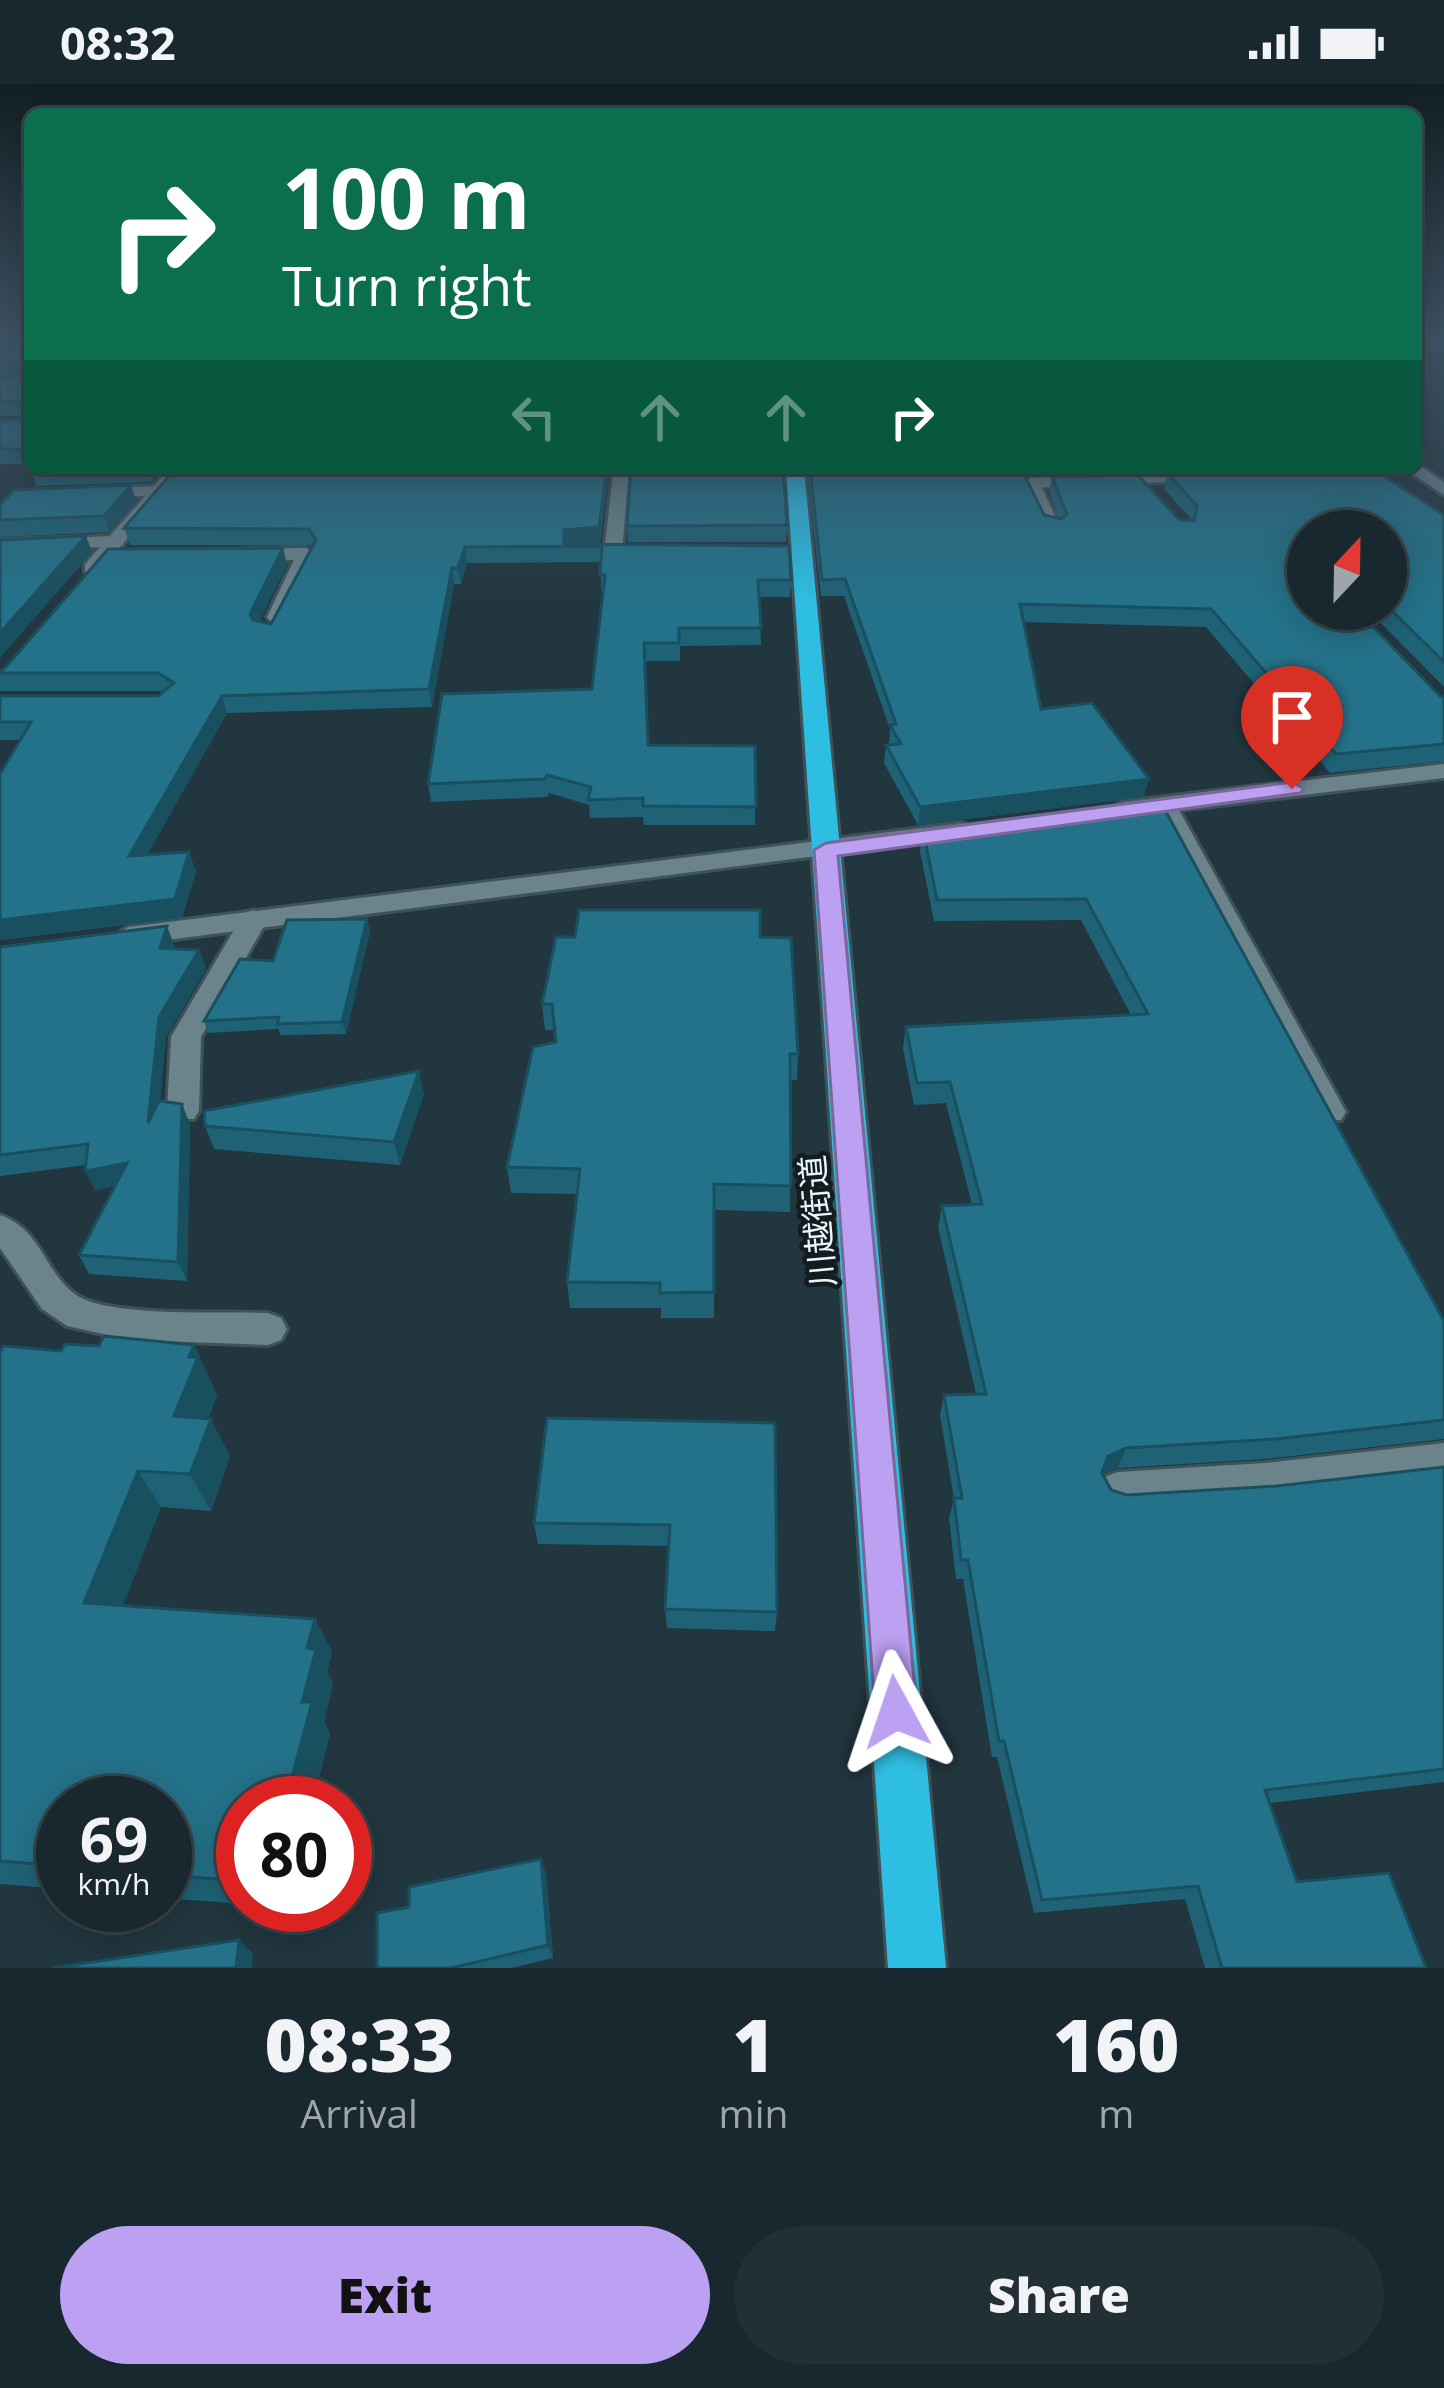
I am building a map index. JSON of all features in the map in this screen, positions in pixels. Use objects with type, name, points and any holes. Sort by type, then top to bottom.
[{"type":"highway","name":"川越街道","points":[[795,474],[790,552],[826,850],[917,1968]]},
{"type":"street","points":[[73,591],[114,551],[174,474]]},
{"type":"street","points":[[621,474],[604,553],[637,553]]},
{"type":"street","points":[[1051,527],[1031,484],[1075,475],[1142,481],[1224,475]]},
{"type":"street","points":[[1142,481],[1156,497]]},
{"type":"street","points":[[76,494],[159,491]]},
{"type":"street","points":[[0,546],[114,551]]},
{"type":"street","points":[[216,555],[306,554],[269,633]]},
{"type":"street","points":[[1096,813],[1433,772],[1444,797]]},
{"type":"street","points":[[1163,804],[1343,1136]]},
{"type":"street","points":[[92,941],[983,829]]},
{"type":"street","points":[[183,1111],[186,1037],[254,919]]},
{"type":"street","points":[[0,1229],[20,1240],[63,1307],[95,1322],[268,1328]]},
{"type":"street","points":[[1118,1491],[1264,1482],[1444,1462]]},
{"type":"building","points":[[0,428],[24,428],[24,449],[0,449]]},
{"type":"building","points":[[171,474],[606,474],[599,527],[564,530],[564,544],[789,546],[791,580],[758,580],[761,628],[679,628],[679,643],[644,643],[648,745],[755,746],[756,807],[643,806],[643,798],[588,800],[591,787],[547,775],[545,779],[428,784],[442,694],[592,689],[605,575],[600,575],[602,546],[465,547],[458,568],[452,568],[429,689],[222,696],[129,856],[189,852],[175,899],[0,920],[0,774],[31,722],[0,722],[0,696],[158,696],[174,683],[158,673],[0,671],[108,549],[283,548],[250,614],[253,620],[271,624],[316,540],[309,529],[124,528]]},
{"type":"building","points":[[631,474],[783,474],[787,525],[627,526]]},
{"type":"building","points":[[811,474],[1024,474],[1044,515],[1061,519],[1067,514],[1052,477],[1138,475],[1179,520],[1194,521],[1197,506],[1169,474],[1380,474],[1444,515],[1444,662],[1407,626],[1407,510],[1287,510],[1287,630],[1376,630],[1444,697],[1444,744],[1336,754],[1211,609],[1020,604],[1041,709],[1092,703],[1149,779],[920,807],[886,745],[901,744],[890,725],[896,724],[845,579],[822,580]]},
{"type":"building","points":[[131,485],[104,516],[0,520],[0,505],[14,490]]},
{"type":"building","points":[[86,536],[0,633],[0,540]]},
{"type":"building","points":[[1159,799],[1444,1321],[1444,1420],[1276,1439],[1126,1448],[1108,1456],[1102,1473],[1111,1490],[1127,1495],[1277,1486],[1444,1467],[1444,1769],[1265,1790],[1297,1882],[1389,1873],[1426,1968],[1222,1968],[1198,1886],[1042,1900],[1004,1741],[999,1741],[968,1560],[961,1560],[954,1498],[962,1498],[944,1395],[986,1394],[942,1206],[982,1204],[950,1082],[917,1083],[906,1027],[1148,1014],[1086,899],[937,900],[923,830]]},
{"type":"building","points":[[579,910],[760,910],[760,937],[791,938],[798,1054],[790,1054],[791,1186],[714,1184],[714,1292],[660,1293],[660,1283],[567,1282],[580,1169],[507,1167],[533,1047],[556,1042],[552,1004],[542,1004],[556,937],[575,937]]},
{"type":"building","points":[[367,919],[342,1022],[277,1024],[279,1017],[204,1021],[240,959],[273,961],[287,920]]},
{"type":"building","points":[[167,926],[160,948],[199,950],[159,1017],[148,1123],[159,1101],[182,1104],[178,1262],[79,1255],[127,1163],[85,1171],[88,1144],[0,1155],[0,947]]},
{"type":"building","points":[[419,1071],[394,1142],[205,1126],[204,1111]]},
{"type":"building","points":[[104,1336],[194,1345],[189,1357],[198,1357],[174,1416],[211,1419],[190,1474],[138,1471],[84,1603],[315,1619],[307,1648],[316,1650],[302,1702],[312,1702],[292,1776],[216,1776],[216,1879],[192,1877],[192,1776],[36,1776],[36,1864],[0,1861],[0,1352],[3,1346],[61,1351],[65,1344],[99,1346]]},
{"type":"building","points":[[547,1418],[775,1423],[777,1612],[665,1609],[670,1525],[534,1523]]},
{"type":"building","points":[[541,1859],[548,1945],[451,1968],[377,1968],[377,1913],[409,1907],[409,1887]]},
{"type":"building","points":[[239,1940],[236,1968],[53,1968]]},
{"type":"route","points":[[896,1712],[826,850],[1292,789]]}]
